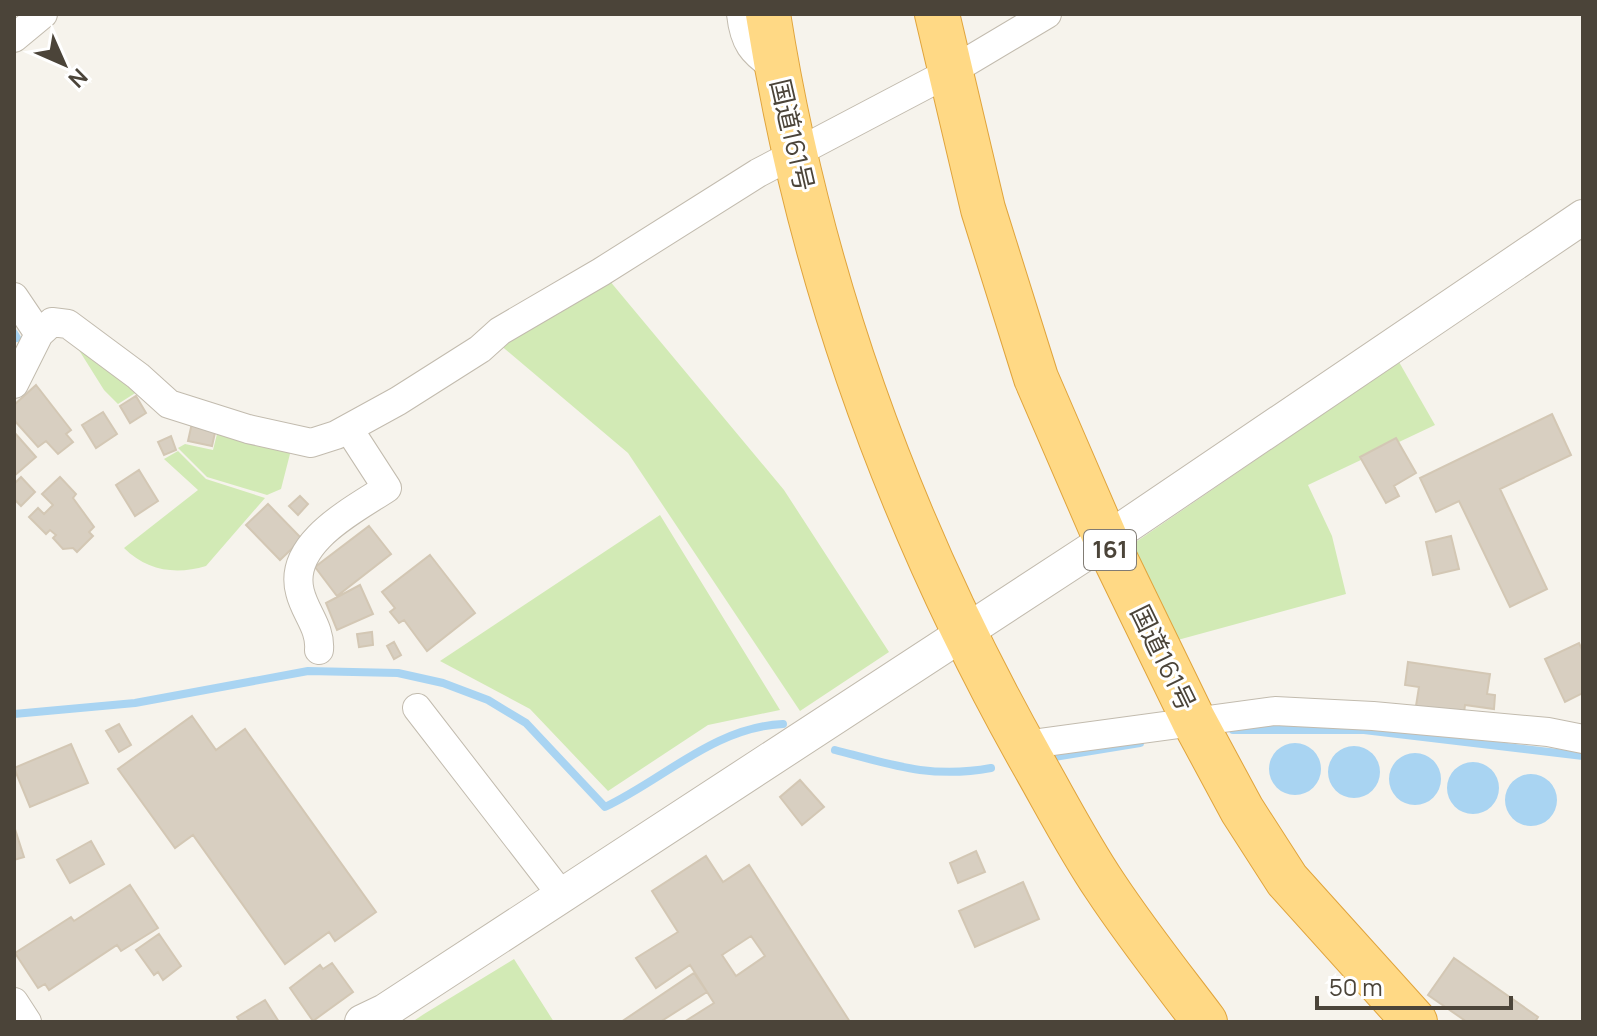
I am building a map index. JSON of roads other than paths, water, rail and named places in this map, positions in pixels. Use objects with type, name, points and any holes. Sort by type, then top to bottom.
[{"type":"highway","name":"国道161号","points":[[768,14],[776,68],[796,156],[851,358],[876,434],[963,633],[1024,745],[1103,884],[1205,1022]]},
{"type":"highway","name":"国道161号","points":[[937,14],[948,73],[983,209],[1036,378],[1106,540],[1194,721],[1242,810],[1287,880],[1415,1022]]},
{"type":"street","points":[[14,38],[43,14]]},
{"type":"street","points":[[741,14],[744,38],[754,54],[776,68]]},
{"type":"street","points":[[14,384],[39,334],[52,322],[68,324],[138,376],[169,404],[248,429],[311,443],[352,427],[480,349],[500,331],[601,272],[758,173],[796,156],[948,73],[1047,14]]},
{"type":"street","points":[[362,1022],[385,1011],[560,893],[1106,540],[1582,220]]},
{"type":"street","points":[[14,297],[39,334]]},
{"type":"street","points":[[319,650],[320,636],[299,591],[301,565],[311,546],[327,530],[387,488],[354,437],[352,427]]},
{"type":"street","points":[[417,708],[560,893]]},
{"type":"street","points":[[1024,745],[1275,711],[1373,716],[1548,732],[1583,739]]},
{"type":"street","points":[[14,1002],[27,1022]]},
{"type":"water","points":[[1295,743],[1313,751],[1321,769],[1313,787],[1295,795],[1277,787],[1269,769],[1277,751]]},
{"type":"water","points":[[1354,746],[1372,754],[1380,772],[1372,790],[1354,798],[1336,790],[1328,772],[1336,754]]},
{"type":"water","points":[[1415,753],[1433,761],[1441,779],[1433,797],[1415,805],[1397,797],[1389,779],[1397,761]]},
{"type":"water","points":[[1473,762],[1491,770],[1499,788],[1491,806],[1473,814],[1455,806],[1447,788],[1455,770]]},
{"type":"water","points":[[1531,774],[1549,782],[1557,800],[1549,818],[1531,826],[1513,818],[1505,800],[1513,782]]},
{"type":"waterway","points":[[14,333],[17,338]]},
{"type":"waterway","points":[[14,714],[135,703],[308,671],[398,673],[443,683],[488,700],[526,723],[605,807],[712,744],[758,727],[783,724]]},
{"type":"waterway","points":[[1233,730],[1364,730],[1583,756]]},
{"type":"waterway","points":[[1048,758],[1140,743]]},
{"type":"waterway","points":[[835,750],[912,769],[950,772],[991,768]]}]
